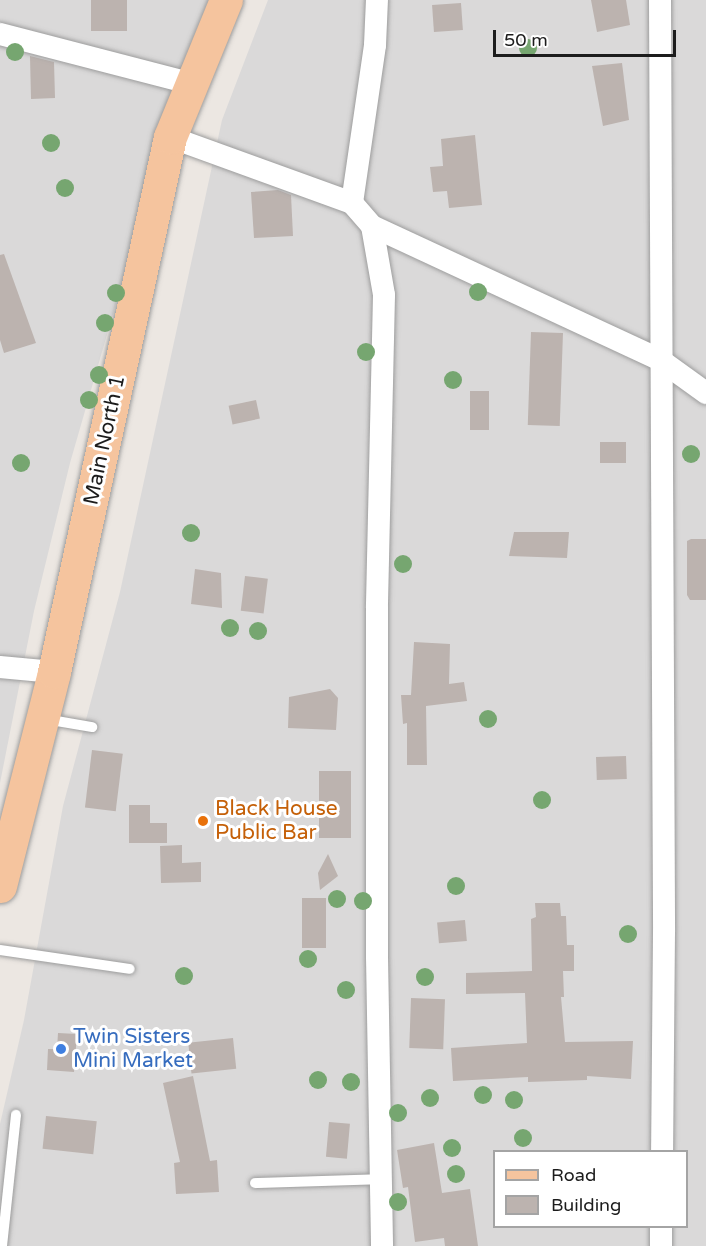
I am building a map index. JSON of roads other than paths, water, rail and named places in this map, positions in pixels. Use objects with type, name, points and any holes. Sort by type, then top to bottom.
[{"type":"main road","name":"Main North 1","points":[[0,886],[54,672],[170,137],[194,84],[225,0]]},
{"type":"street","points":[[352,203],[375,45],[377,0]]},
{"type":"street","points":[[660,0],[659,359],[664,932],[662,1150]]},
{"type":"street","points":[[0,34],[194,84]]},
{"type":"street","points":[[170,137],[352,203],[372,226],[659,359],[706,393]]},
{"type":"street","points":[[372,226],[384,295],[377,632],[376,957],[382,1246]]},
{"type":"street","points":[[0,667],[54,672]]},
{"type":"street","points":[[661,1228],[661,1246]]},
{"type":"lane","points":[[42,718],[92,727]]},
{"type":"lane","points":[[0,950],[130,969]]},
{"type":"lane","points":[[2,1246],[16,1115]]},
{"type":"lane","points":[[255,1183],[381,1179]]},
{"type":"place","name":"Black House Public Bar","points":[[203,821]]},
{"type":"place","name":"Twin Sisters Mini Market","points":[[61,1049]]}]
